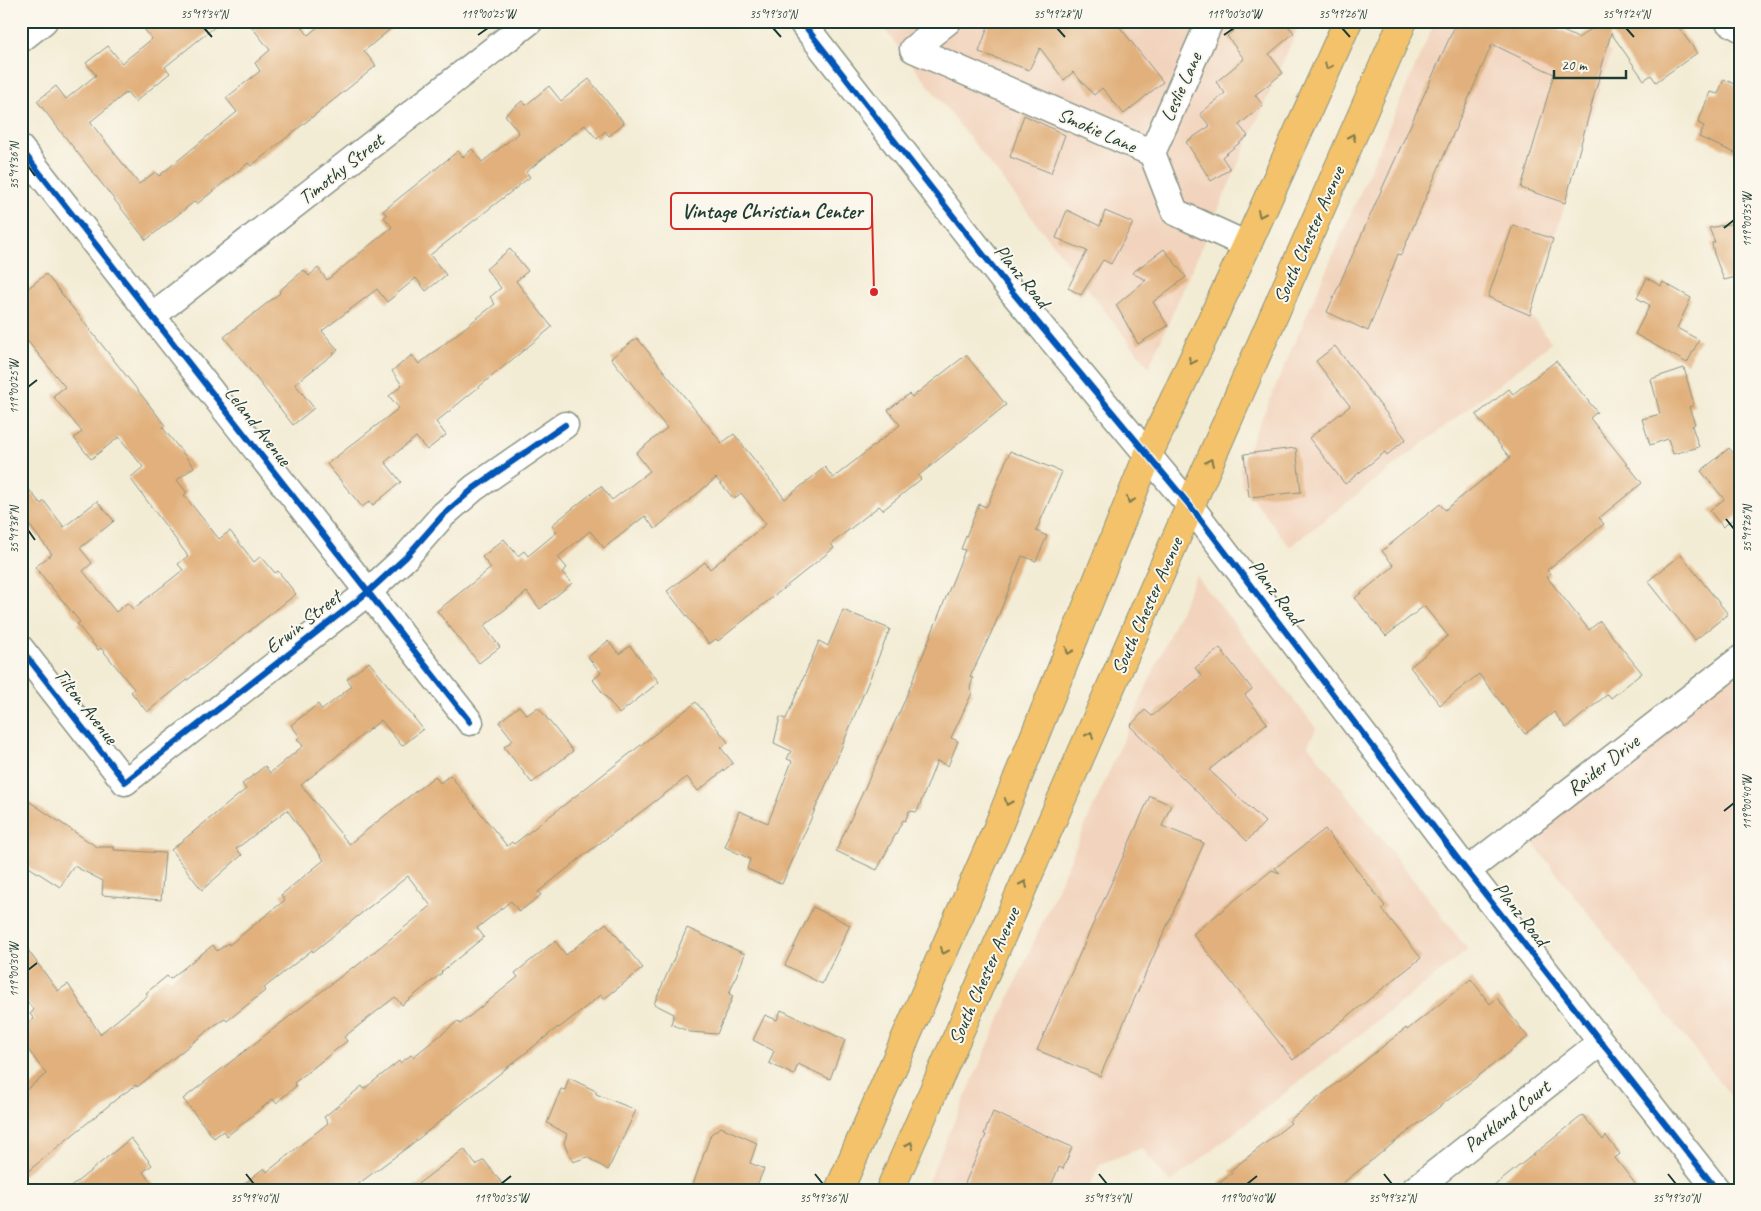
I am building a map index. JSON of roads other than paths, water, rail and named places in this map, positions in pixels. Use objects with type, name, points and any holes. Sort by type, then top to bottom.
[{"type":"main road","points":[[839,1190],[995,834],[1148,455],[1247,245],[1348,21]]},
{"type":"main road","name":"South Chester Avenue","points":[[890,1190],[1402,21]]},
{"type":"street","points":[[21,39],[44,21]]},
{"type":"street","name":"Timothy Street","points":[[152,316],[530,21]]},
{"type":"street","name":"Planz Road","points":[[801,21],[1014,294],[1190,507],[1467,872],[1716,1190]]},
{"type":"street","name":"Smokie Lane","points":[[948,21],[912,49],[1152,153],[1175,212],[1247,245]]},
{"type":"street","name":"Leslie Lane","points":[[1152,153],[1210,21]]},
{"type":"street","points":[[1728,21],[1740,28]]},
{"type":"street","name":"Leland Avenue","points":[[21,149],[470,722]]},
{"type":"street","name":"Erwin Street","points":[[125,782],[368,592],[406,557],[443,515],[474,488],[565,425]]},
{"type":"street","name":"Tilton Avenue","points":[[21,649],[125,782]]},
{"type":"street","name":"Raider Drive","points":[[1467,872],[1740,659]]},
{"type":"street","name":"Parkland Court","points":[[1414,1190],[1601,1042]]},
{"type":"place","name":"Vintage Christian Center","points":[[874,292]]}]
